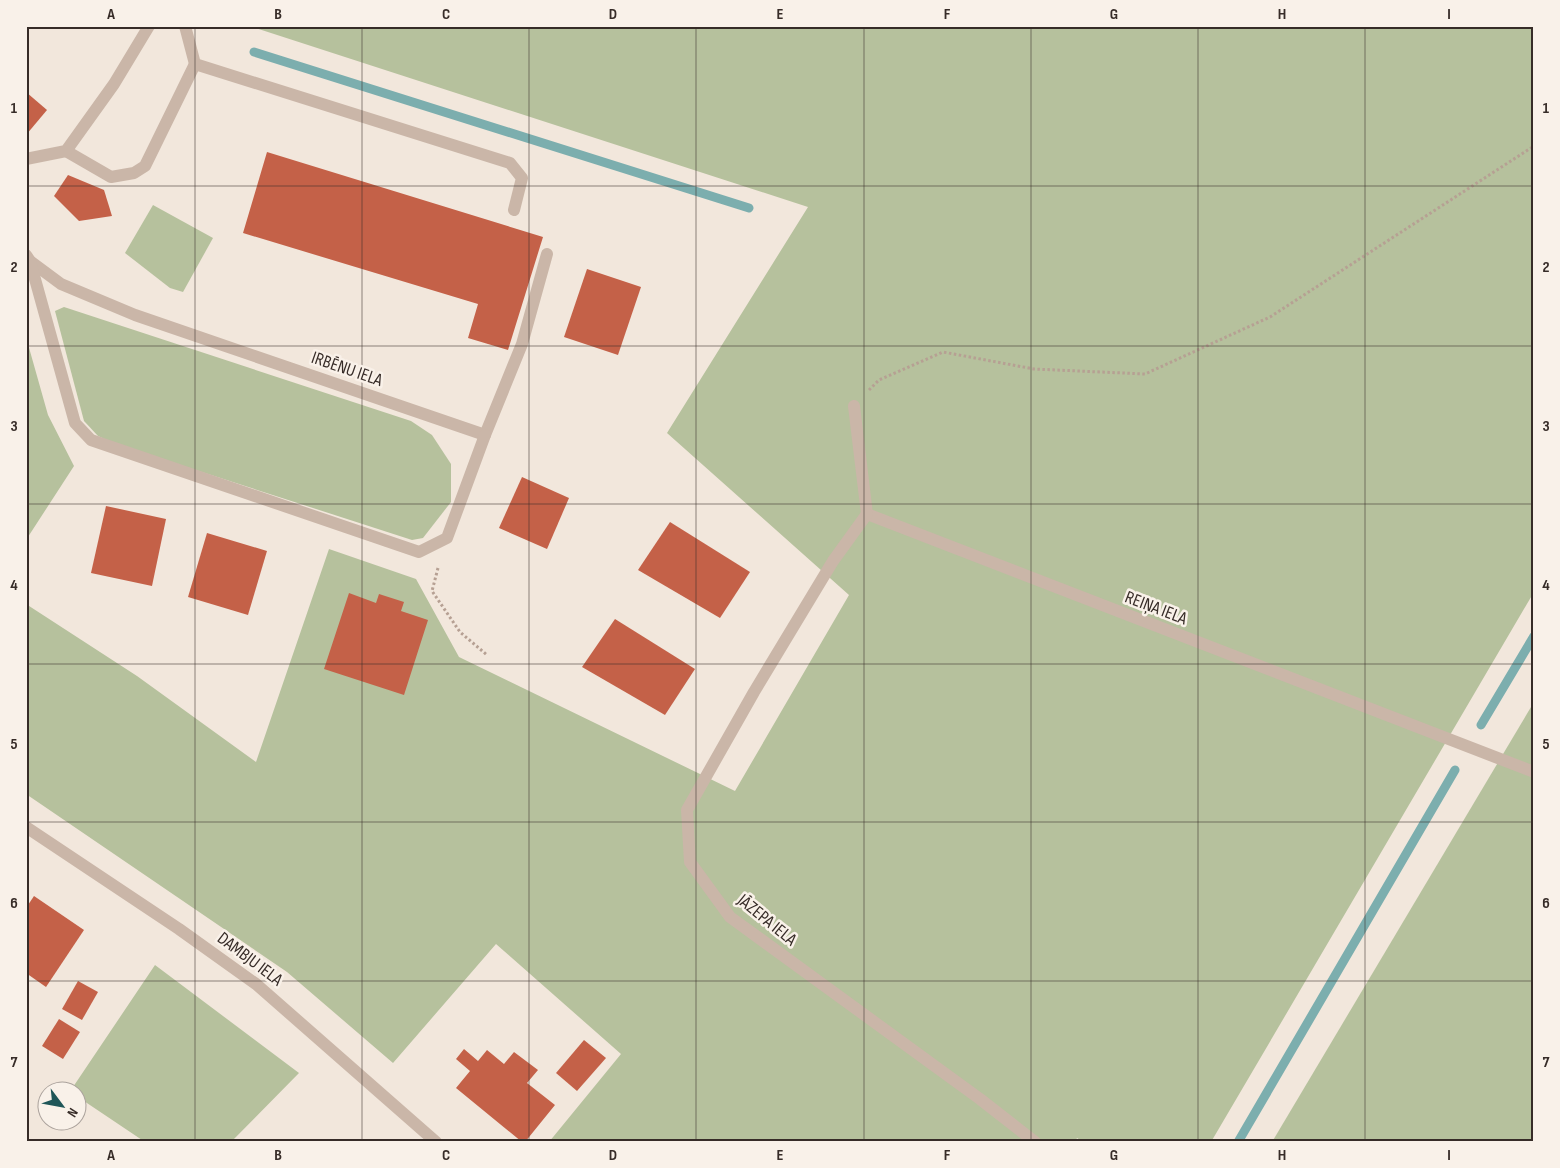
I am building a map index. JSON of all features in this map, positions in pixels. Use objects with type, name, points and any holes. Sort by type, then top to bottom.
[{"type":"street","points":[[66,151],[114,84],[149,26]]},
{"type":"street","points":[[26,159],[66,151],[111,177],[134,173],[145,166],[195,64],[185,26]]},
{"type":"street","points":[[195,64],[510,162],[522,178],[514,210]]},
{"type":"street","points":[[28,258],[75,423],[91,440],[418,552],[447,538],[485,435],[522,344],[547,254]]},
{"type":"street","name":"IRBĒNU IELA","points":[[28,258],[61,284],[135,314],[485,435]]},
{"type":"street","points":[[854,406],[867,514]]},
{"type":"street","name":"REIŅA IELA","points":[[867,514],[1534,772]]},
{"type":"street","name":"JĀZEPA IELA","points":[[867,514],[828,569],[686,810],[690,862],[730,917],[980,1099],[1034,1142]]},
{"type":"street","name":"DAMBJU IELA","points":[[26,827],[179,929],[256,984],[436,1142]]},
{"type":"path","points":[[854,406],[879,380],[943,352],[1034,369],[1145,374],[1270,317],[1534,146]]},
{"type":"path","points":[[447,538],[432,591],[460,632],[487,655]]},
{"type":"green space","points":[[249,26],[1534,26],[1534,592],[1211,1142],[1083,1142],[1077,1138],[1075,1142],[549,1142],[621,1054],[496,944],[393,1063],[287,972],[26,794],[26,604],[137,676],[256,762],[329,549],[416,579],[459,657],[735,791],[849,595],[667,433],[808,207]]},
{"type":"green space","points":[[153,205],[213,238],[183,292],[170,288],[125,253]]},
{"type":"green space","points":[[64,307],[411,421],[432,435],[451,464],[451,502],[423,538],[412,540],[115,444],[98,436],[84,421],[55,311]]},
{"type":"green space","points":[[26,337],[48,415],[74,466],[26,540]]},
{"type":"green space","points":[[1534,702],[1534,1142],[1272,1142]]},
{"type":"green space","points":[[155,965],[299,1073],[231,1142],[145,1142],[88,1104],[88,1080],[78,1080]]},
{"type":"building","points":[[26,92],[47,110],[26,135]]},
{"type":"building","points":[[267,152],[543,237],[508,350],[468,338],[478,304],[243,233]]},
{"type":"building","points":[[68,175],[104,190],[112,216],[79,221],[54,196]]},
{"type":"building","points":[[587,269],[641,287],[618,355],[564,337]]},
{"type":"building","points":[[522,477],[569,498],[547,549],[499,528]]},
{"type":"building","points":[[106,506],[166,519],[152,586],[91,573]]},
{"type":"building","points":[[670,522],[750,572],[720,618],[638,570]]},
{"type":"building","points":[[207,533],[267,551],[248,615],[188,597]]},
{"type":"building","points":[[349,593],[376,603],[379,594],[404,602],[401,611],[428,620],[404,695],[324,669]]},
{"type":"building","points":[[615,619],[695,669],[665,715],[582,667]]},
{"type":"building","points":[[34,896],[84,930],[46,987],[26,973],[26,908]]},
{"type":"building","points":[[78,981],[98,992],[82,1020],[62,1009]]},
{"type":"building","points":[[59,1019],[80,1032],[63,1059],[42,1046]]},
{"type":"building","points":[[584,1040],[606,1058],[577,1091],[556,1073]]},
{"type":"building","points":[[464,1049],[478,1061],[487,1050],[504,1064],[514,1052],[538,1070],[527,1083],[555,1105],[525,1142],[522,1142],[456,1088],[470,1071],[456,1059]]},
{"type":"waterway","points":[[254,52],[749,208]]},
{"type":"waterway","points":[[1481,725],[1534,636]]},
{"type":"waterway","points":[[1238,1142],[1455,770]]}]
